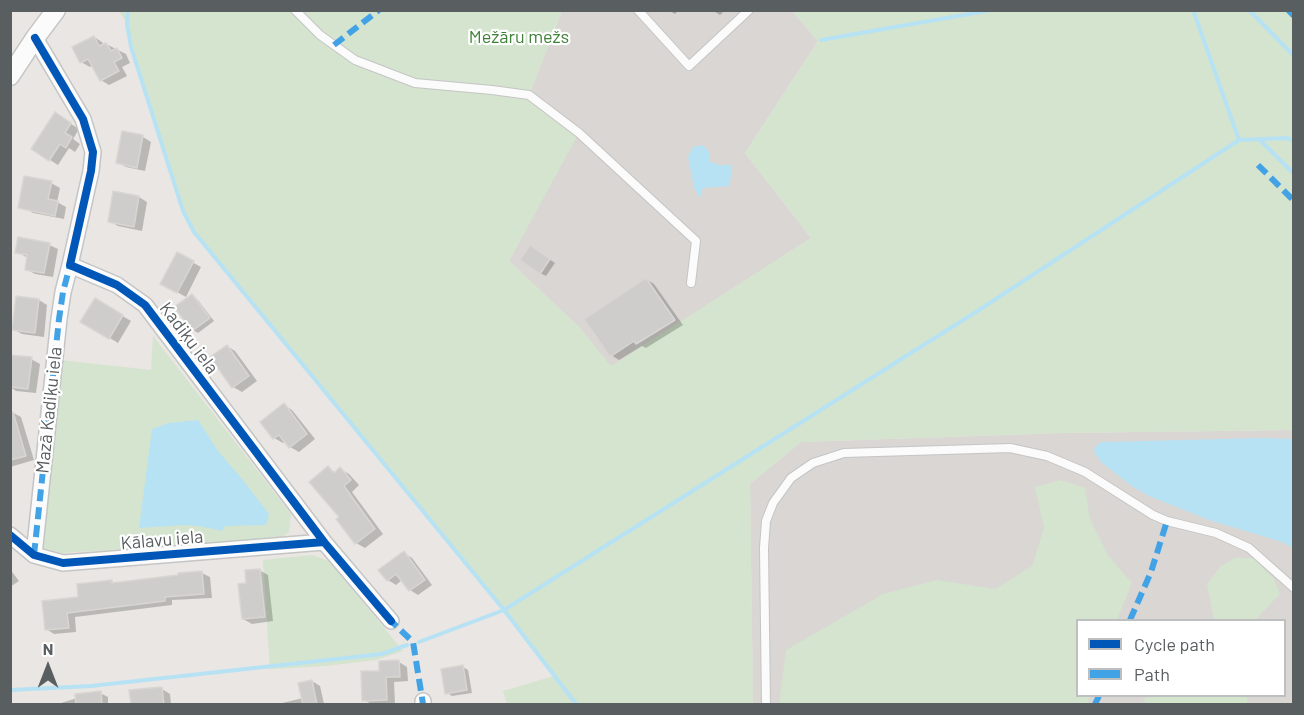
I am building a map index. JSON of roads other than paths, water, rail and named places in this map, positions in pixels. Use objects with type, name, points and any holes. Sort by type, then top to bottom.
[{"type":"street","points":[[10,76],[56,10]]},
{"type":"street","points":[[35,38],[83,119],[93,152],[91,171],[70,265]]},
{"type":"street","name":"Kadiķu iela","points":[[70,265],[117,285],[145,305],[324,542],[391,621]]},
{"type":"street","name":"Mazā Kadiķu iela","points":[[34,555],[59,320],[70,265]]},
{"type":"street","name":"Kālavu iela","points":[[10,535],[34,555],[63,563],[324,542]]},
{"type":"lane","points":[[295,10],[320,36],[355,60],[415,83],[529,96],[579,133],[696,241],[691,283]]},
{"type":"lane","points":[[638,10],[689,66],[749,10]]},
{"type":"lane","points":[[766,705],[764,548],[766,521],[773,503],[791,478],[813,463],[844,453],[1010,448],[1047,456],[1085,472],[1153,515],[1167,521],[1215,533],[1249,548],[1293,588]]},
{"type":"water","points":[[703,145],[710,153],[710,162],[731,165],[731,176],[729,186],[703,188],[700,198],[694,188],[688,157],[693,147]]},
{"type":"water","points":[[198,420],[218,451],[269,514],[266,525],[225,526],[222,531],[186,525],[139,528],[152,429],[169,423]]},
{"type":"water","points":[[1293,439],[1293,548],[1282,542],[1209,520],[1149,496],[1133,487],[1101,462],[1094,450],[1099,443],[1103,442]]},
{"type":"waterway","points":[[128,10],[127,24],[131,47],[183,211],[194,232],[504,610],[576,704]]},
{"type":"waterway","points":[[821,40],[992,10]]},
{"type":"waterway","points":[[1193,10],[1239,140]]},
{"type":"waterway","points":[[1249,10],[1294,56]]},
{"type":"waterway","points":[[419,642],[504,610],[979,310],[1239,140],[1287,138],[1294,141]]},
{"type":"waterway","points":[[1259,139],[1294,174]]},
{"type":"waterway","points":[[10,690],[91,686],[382,654],[407,645]]},
{"type":"park label","name":"Mežāru mežs","points":[[519,37]]}]
